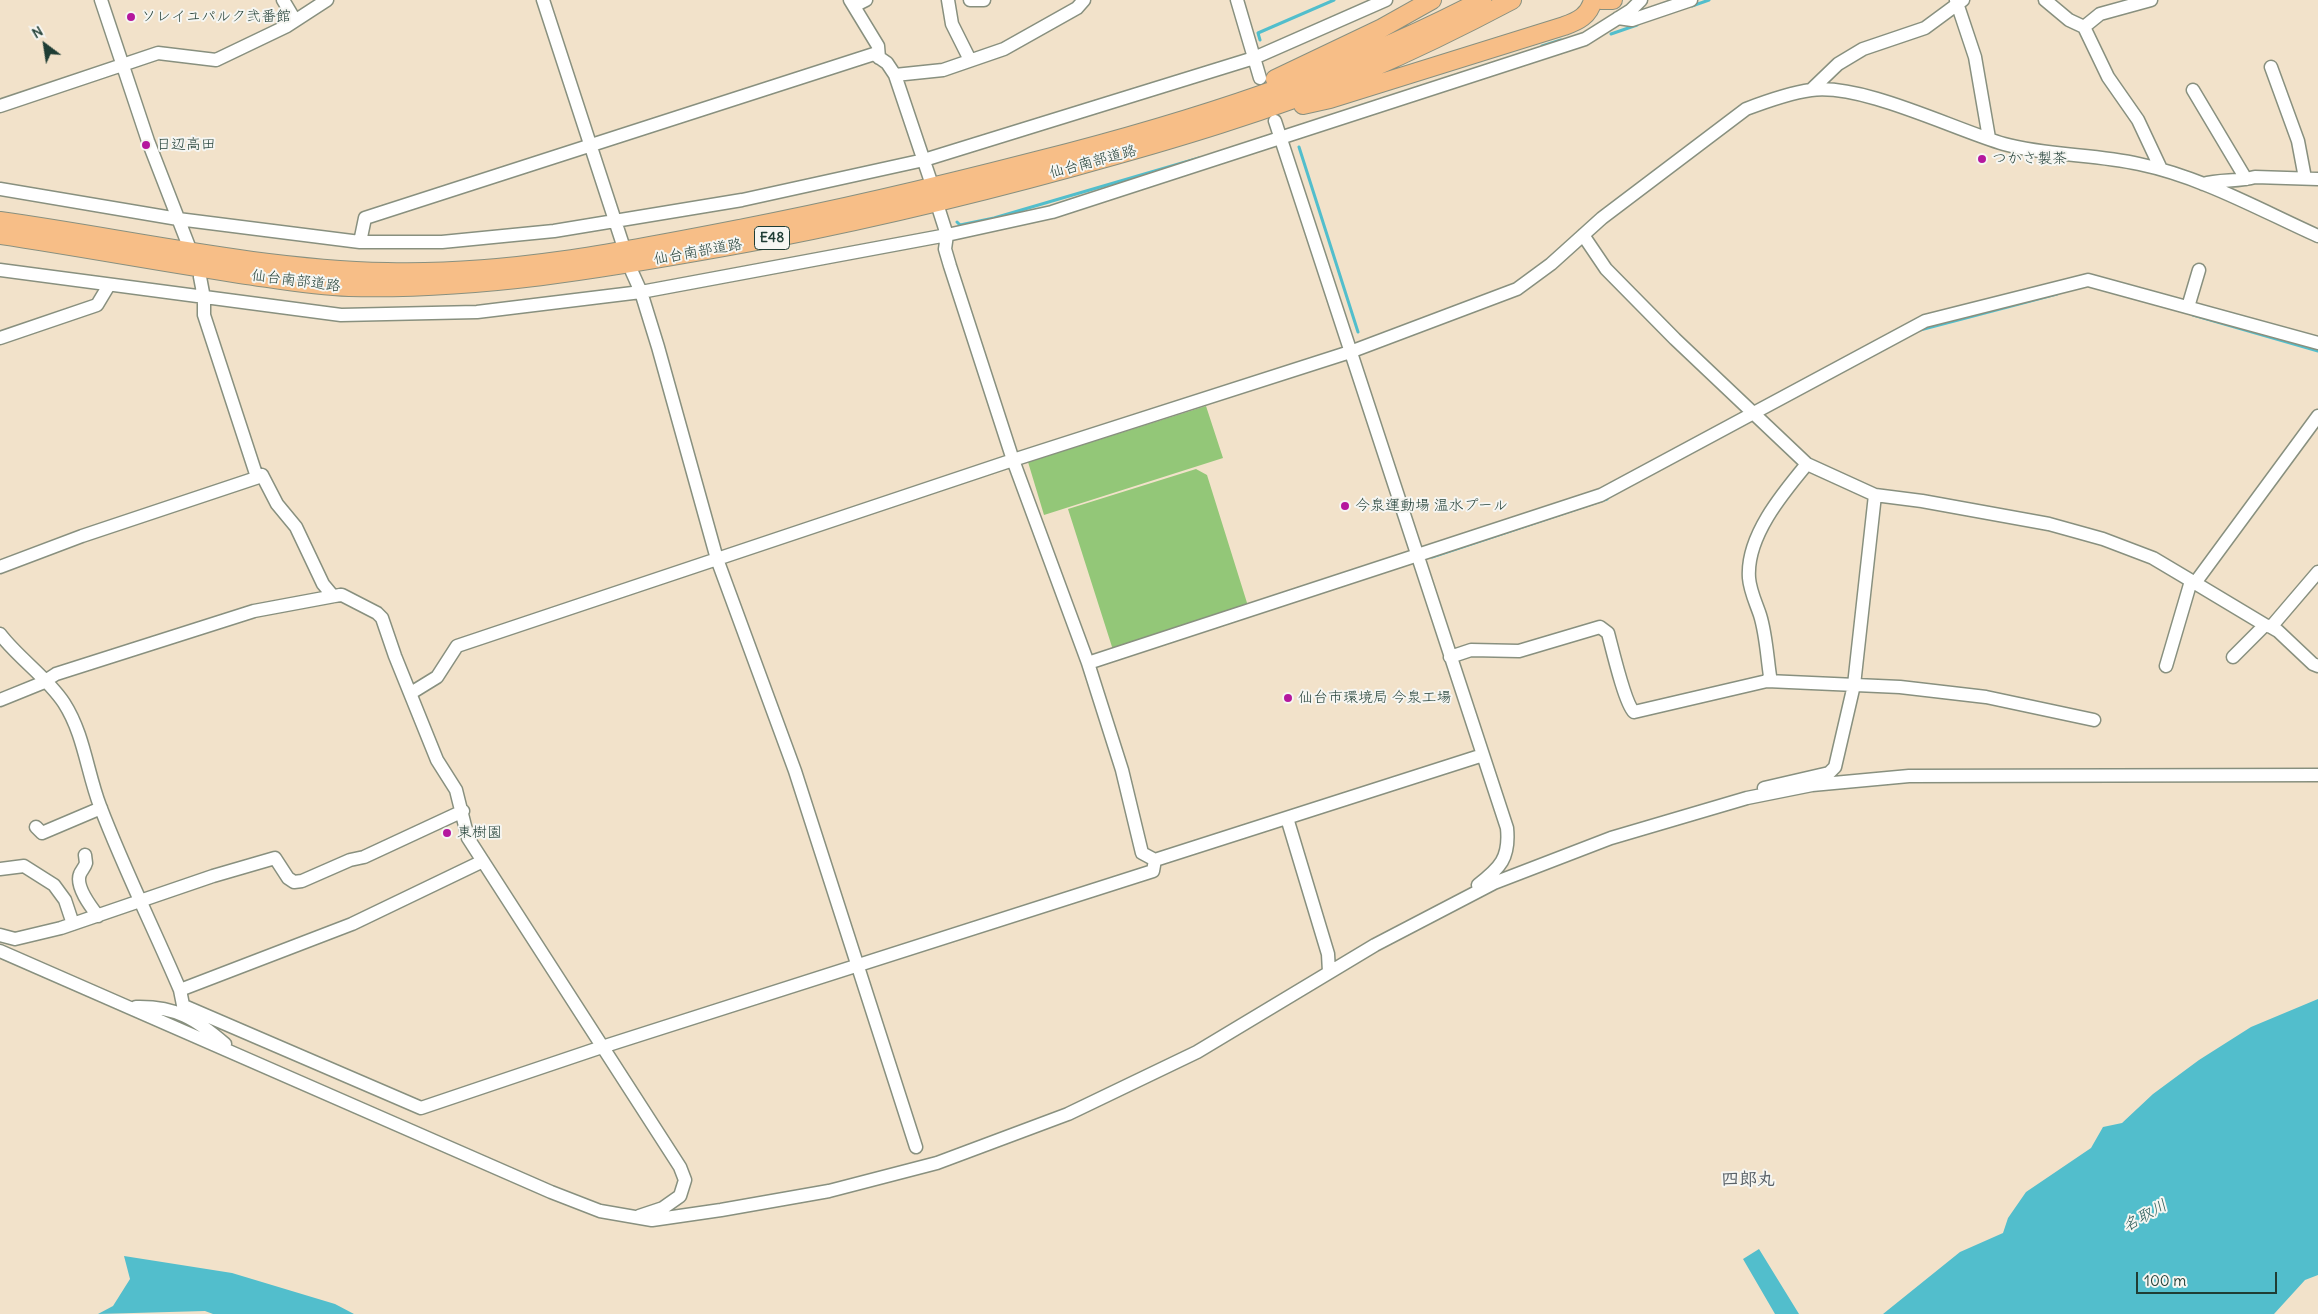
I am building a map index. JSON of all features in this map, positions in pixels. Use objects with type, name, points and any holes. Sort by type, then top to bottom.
[{"type":"highway","points":[[1119,140],[1282,76],[1374,32],[1432,0]]},
{"type":"highway","name":"仙台南部道路","points":[[0,220],[205,256],[295,267],[390,272],[440,271],[548,262],[807,216],[919,192],[1119,140],[1240,102],[1323,72],[1400,40],[1482,0]]},
{"type":"highway","name":"仙台南部道路","points":[[0,235],[204,269],[335,286],[421,286],[508,282],[634,263],[771,238],[921,206],[1133,151],[1242,117],[1391,60],[1512,0]]},
{"type":"highway","points":[[1242,117],[1330,99],[1552,30],[1583,18],[1591,9],[1593,0]]},
{"type":"highway","points":[[1601,0],[1612,0]]},
{"type":"street","points":[[102,0],[148,141],[188,244]]},
{"type":"street","points":[[284,0],[295,20]]},
{"type":"street","points":[[0,106],[164,53],[216,60],[295,20],[327,0]]},
{"type":"street","points":[[543,0],[622,242]]},
{"type":"street","points":[[866,0],[852,3],[878,46],[880,58]]},
{"type":"street","points":[[948,0],[952,24],[970,60]]},
{"type":"street","points":[[970,0],[984,0]]},
{"type":"street","points":[[895,75],[943,70],[1004,49],[1078,8],[1084,0]]},
{"type":"street","points":[[1238,0],[1260,78]]},
{"type":"street","points":[[0,189],[178,219],[360,242],[442,242],[554,231],[742,200],[924,160],[1254,58],[1386,0]]},
{"type":"street","points":[[0,270],[341,315],[477,312],[641,292],[947,235],[1052,212],[1585,39],[1618,18],[1641,0]]},
{"type":"street","points":[[1618,18],[1632,20],[1691,0]]},
{"type":"street","points":[[2045,0],[2069,20],[2084,27],[2108,77],[2138,120],[2161,169]]},
{"type":"street","points":[[2084,27],[2100,14],[2151,0]]},
{"type":"street","points":[[1812,90],[1838,64],[1862,49],[1925,28],[1959,2],[1975,57],[1989,138]]},
{"type":"street","points":[[360,242],[365,218],[838,64],[874,54],[887,62],[895,75],[930,180]]},
{"type":"street","points":[[2202,184],[2215,180],[2255,177],[2312,178],[2271,67]]},
{"type":"street","points":[[411,693],[437,677],[457,646],[1013,460],[1350,352],[1517,289],[1551,264],[1602,218],[1746,110],[1773,98],[1812,90],[1836,90],[1867,97],[2003,143],[2039,151],[2138,163],[2184,175],[2318,236]]},
{"type":"street","points":[[2192,90],[2246,179]]},
{"type":"street","points":[[1275,122],[1416,555],[1453,656],[1507,828],[1508,842],[1506,855],[1496,870],[1459,902]]},
{"type":"street","points":[[940,210],[947,235],[945,249],[950,266],[1013,460],[1088,663],[1122,770],[1142,853],[1155,860],[1483,755]]},
{"type":"street","points":[[1583,235],[1606,269],[1807,464],[1875,495],[1922,501],[2049,524],[2103,540],[2153,558],[2278,631],[2313,664],[2318,666]]},
{"type":"street","points":[[2188,307],[2200,270]]},
{"type":"street","points":[[632,272],[641,292],[717,559],[794,771],[916,1147]]},
{"type":"street","points":[[200,278],[204,298],[204,315],[250,458],[259,477]]},
{"type":"street","points":[[1088,663],[1601,495],[1757,416],[1925,320],[2088,280],[2318,344]]},
{"type":"street","points":[[0,338],[98,305],[109,285]]},
{"type":"street","points":[[2166,666],[2193,582],[2318,416]]},
{"type":"street","points":[[1767,681],[1770,676],[1769,666],[1761,616],[1749,579],[1749,566],[1755,544],[1776,501],[1807,464]]},
{"type":"street","points":[[0,567],[82,536],[262,475],[277,504],[296,527],[323,584],[333,596],[342,595],[377,613],[382,618],[394,656],[411,693],[437,760],[456,790],[463,811],[468,838],[680,1167],[685,1180],[680,1196],[663,1208],[640,1215],[636,1219]]},
{"type":"street","points":[[1751,797],[1767,786],[1832,771],[1854,685],[1875,495]]},
{"type":"street","points":[[2233,657],[2268,626],[2318,572]]},
{"type":"street","points":[[0,700],[45,681],[56,674],[254,611],[342,595]]},
{"type":"street","points":[[1453,656],[1471,650],[1519,651],[1600,627],[1608,633],[1625,696],[1629,707],[1634,712],[1767,681],[1900,687],[1986,697],[2094,720]]},
{"type":"street","points":[[0,634],[63,701],[70,714],[80,738],[101,808],[180,990],[185,1010],[235,1053]]},
{"type":"street","points":[[0,951],[551,1192],[600,1211],[636,1219],[682,1217],[775,1201],[866,1182],[937,1163],[1050,1121],[1138,1082],[1204,1048],[1375,945],[1494,883],[1611,838],[1751,797],[1812,785],[1908,776],[2318,775]]},
{"type":"street","points":[[36,827],[42,833],[101,808]]},
{"type":"street","points":[[0,935],[15,939],[73,924],[213,876],[275,858],[288,878],[294,882],[302,881],[350,860],[364,857],[463,811]]},
{"type":"street","points":[[1287,818],[1328,954],[1329,972]]},
{"type":"street","points":[[85,854],[86,863],[79,882],[87,900],[98,916]]},
{"type":"street","points":[[131,1007],[150,1006],[185,1010],[421,1108],[602,1047],[858,967],[1153,871],[1155,860]]},
{"type":"street","points":[[180,990],[352,924],[483,861]]},
{"type":"street","points":[[0,869],[24,866],[60,890],[73,924]]},
{"type":"street","points":[[60,890],[79,882]]},
{"type":"green space","points":[[1206,406],[1223,458],[1044,515],[1028,462]]},
{"type":"green space","points":[[1196,469],[1207,475],[1248,606],[1113,650],[1068,509]]},
{"type":"water","name":"名取川","points":[[2318,999],[2318,1275],[2305,1280],[2274,1314],[1883,1314],[1960,1252],[2003,1233],[2008,1218],[2026,1192],[2091,1148],[2103,1127],[2122,1123],[2153,1094],[2199,1060],[2251,1027]]},
{"type":"water","points":[[1759,1249],[1799,1314],[1775,1314],[1743,1259]]},
{"type":"water","points":[[124,1256],[232,1273],[335,1304],[354,1314],[213,1314],[205,1311],[98,1314],[113,1306],[130,1279]]},
{"type":"waterway","points":[[1260,40],[1258,33],[1334,0]]},
{"type":"waterway","points":[[1692,6],[1709,0]]},
{"type":"waterway","points":[[1611,34],[1637,25]]},
{"type":"waterway","points":[[1542,46],[1561,40]]},
{"type":"waterway","points":[[1299,147],[1358,332]]},
{"type":"waterway","points":[[957,222],[960,225],[994,218],[1199,158]]},
{"type":"waterway","points":[[1920,330],[2057,294]]},
{"type":"waterway","points":[[2193,315],[2318,351]]},
{"type":"waterway","points":[[1432,557],[1607,499]]},
{"type":"place","name":"ソレイユパルク弐番館","points":[[131,17]]},
{"type":"place","name":"日辺高田","points":[[146,145]]},
{"type":"place","name":"つかさ製茶","points":[[1982,159]]},
{"type":"place","name":"今泉運動場 温水プール","points":[[1345,506]]},
{"type":"place","name":"仙台市環境局 今泉工場","points":[[1288,698]]},
{"type":"place","name":"東樹園","points":[[447,833]]},
{"type":"district","name":"四郎丸","points":[[1748,1180]]}]
